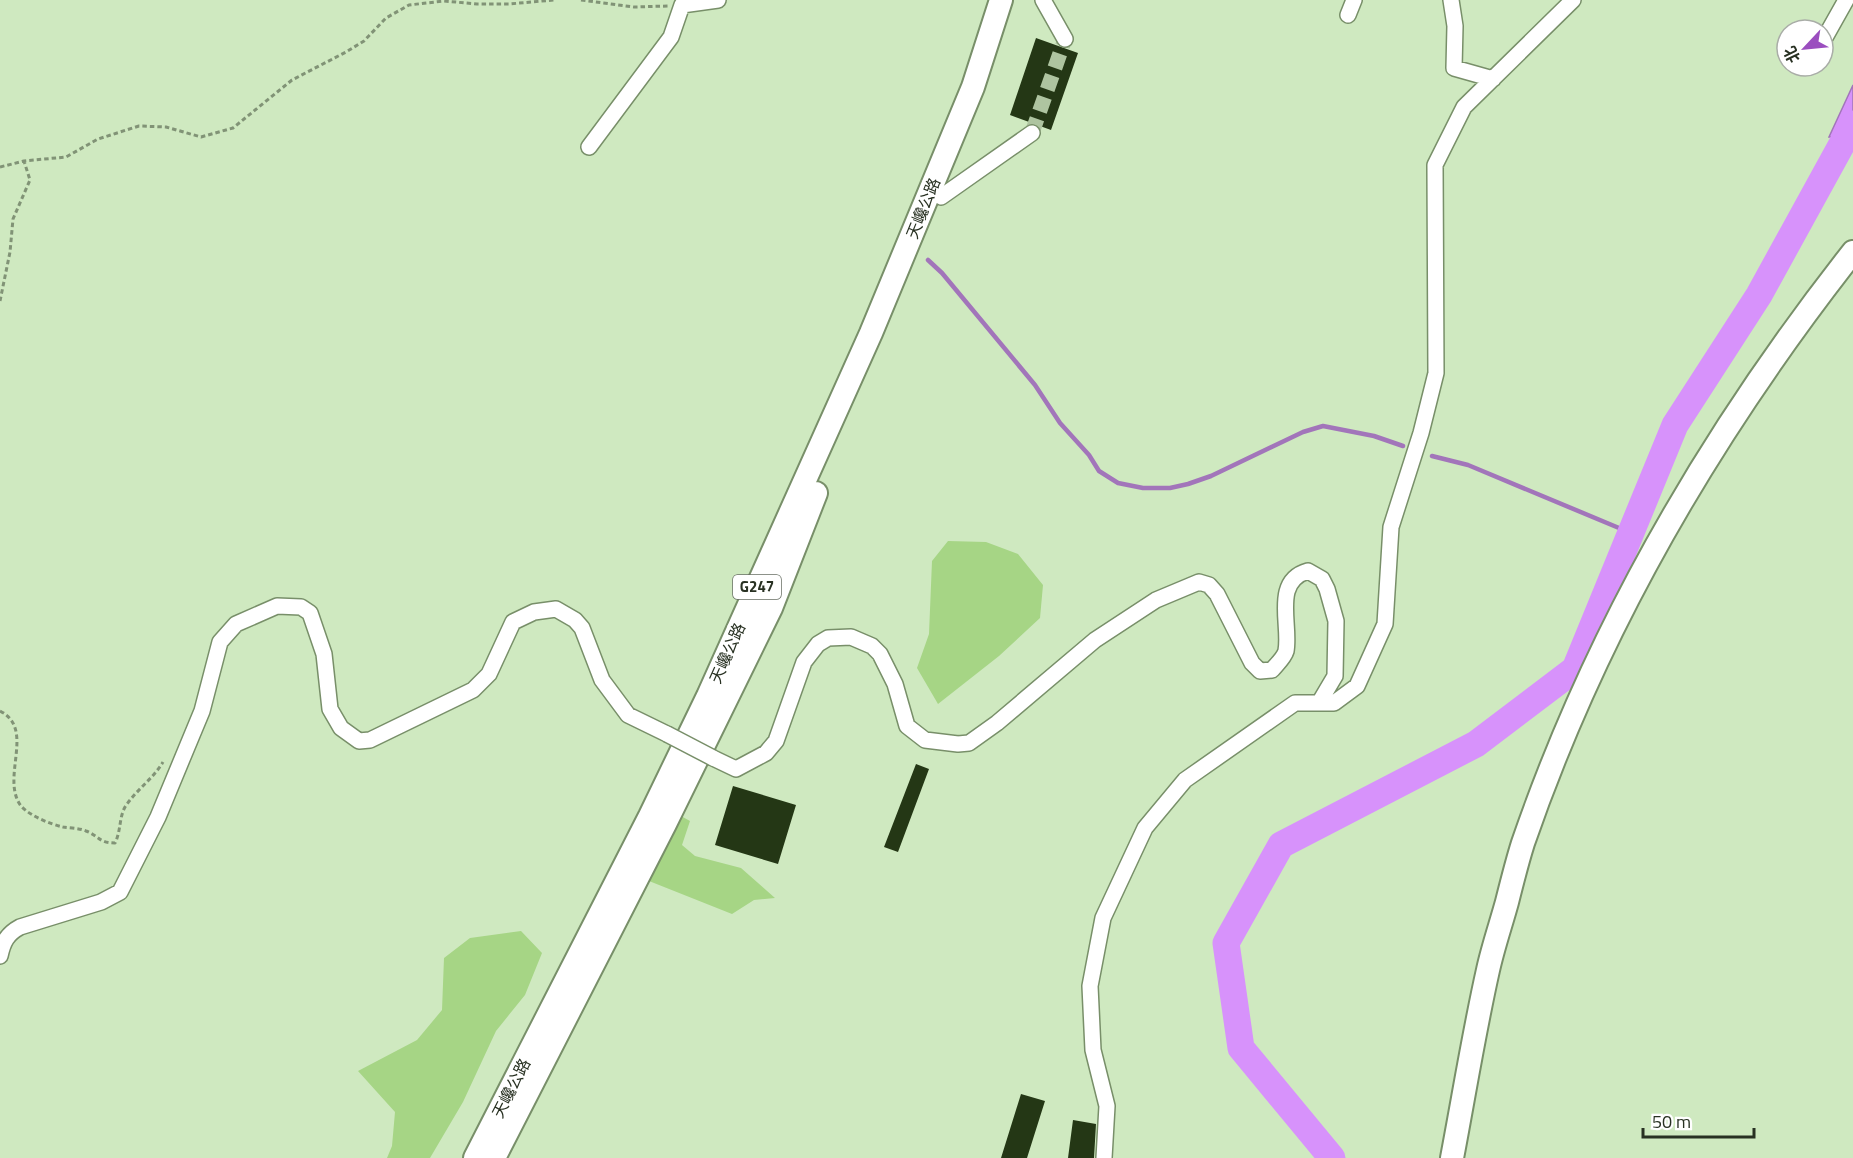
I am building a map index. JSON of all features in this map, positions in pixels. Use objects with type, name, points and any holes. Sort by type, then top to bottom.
[{"type":"highway","name":"天巉公路","points":[[475,1158],[650,816],[708,696],[876,323],[973,87],[1000,0]]},
{"type":"highway","name":"天巉公路","points":[[494,1158],[665,824],[771,608],[820,480],[879,348],[941,197],[1013,0]]},
{"type":"highway","points":[[1452,1158],[1488,969],[1523,844],[1573,717],[1625,605],[1683,497],[1755,384],[1853,252]]},
{"type":"highway","points":[[1466,1158],[1504,961],[1536,849],[1585,722],[1637,610],[1695,504],[1759,401],[1853,273]]},
{"type":"street","points":[[589,147],[671,38],[682,5],[718,0]]},
{"type":"street","points":[[1043,0],[1065,39]]},
{"type":"street","points":[[1348,15],[1354,0]]},
{"type":"street","points":[[1451,0],[1455,26],[1454,68],[1493,79]]},
{"type":"street","points":[[1104,1158],[1107,1106],[1093,1050],[1090,986],[1104,918],[1145,828],[1185,780],[1295,703],[1334,703],[1357,686],[1385,624],[1391,527],[1421,433],[1436,373],[1435,165],[1464,107],[1573,0]]},
{"type":"street","points":[[1835,20],[1846,0]]},
{"type":"street","points":[[941,197],[1032,133]]},
{"type":"street","points":[[0,956],[3,942],[10,933],[20,927],[101,903],[120,892],[158,817],[202,711],[220,642],[236,624],[277,606],[301,607],[310,613],[324,654],[330,709],[341,728],[359,741],[370,740],[473,690],[489,674],[513,622],[534,612],[556,609],[575,620],[582,628],[602,680],[628,715],[735,769],[766,753],[776,741],[804,662],[818,644],[828,638],[851,637],[872,646],[880,654],[895,684],[907,726],[925,740],[958,744],[969,742],[997,723],[1095,640],[1156,600],[1199,582],[1209,585],[1217,594],[1252,663],[1260,671],[1272,670],[1286,653],[1285,606],[1290,583],[1297,574],[1308,571],[1322,579],[1336,621],[1335,676],[1319,703]]},
{"type":"path","points":[[0,166],[24,161],[66,158],[98,139],[139,126],[166,127],[201,137],[233,128],[292,80],[364,41],[386,18],[409,5],[444,1],[509,4],[554,0]]},
{"type":"path","points":[[581,0],[634,7],[682,5]]},
{"type":"path","points":[[0,301],[10,252],[13,219],[30,180],[24,161]]},
{"type":"path","points":[[0,711],[12,721],[16,734],[12,788],[21,806],[52,825],[86,831],[105,843],[115,843],[120,834],[124,808],[151,779],[165,759]]},
{"type":"green space","points":[[948,541],[986,542],[1018,554],[1043,585],[1040,618],[999,656],[938,704],[917,668],[929,634],[932,561]]},
{"type":"green space","points":[[681,816],[690,821],[682,845],[695,856],[741,868],[775,898],[754,900],[732,914],[649,881]]},
{"type":"green space","points":[[521,931],[542,953],[525,995],[496,1031],[463,1102],[430,1158],[387,1158],[392,1146],[395,1112],[358,1071],[417,1040],[442,1010],[444,958],[470,938]]},
{"type":"shaded area","points":[[1853,85],[1853,137],[1829,137]]},
{"type":"building","points":[[1036,38],[1078,53],[1051,130],[1010,115]]},
{"type":"building","points":[[916,764],[929,769],[898,852],[884,847]]},
{"type":"building","points":[[733,786],[796,805],[778,864],[715,845]]},
{"type":"building","points":[[1021,1094],[1045,1101],[1027,1158],[1001,1158]]},
{"type":"building","points":[[1073,1120],[1096,1124],[1094,1158],[1068,1158]]},
{"type":"waterway","points":[[1332,1158],[1241,1048],[1226,943],[1281,845],[1476,744],[1575,669],[1675,425],[1759,295],[1853,124]]},
{"type":"waterway","points":[[928,260],[942,273],[1035,385],[1060,423],[1089,455],[1099,471],[1118,483],[1143,488],[1170,488],[1188,484],[1211,476],[1303,432],[1323,426],[1374,436],[1403,446]]},
{"type":"waterway","points":[[1432,456],[1468,465],[1631,533]]},
{"type":"tunnel","points":[[1032,133],[1065,39]]}]
